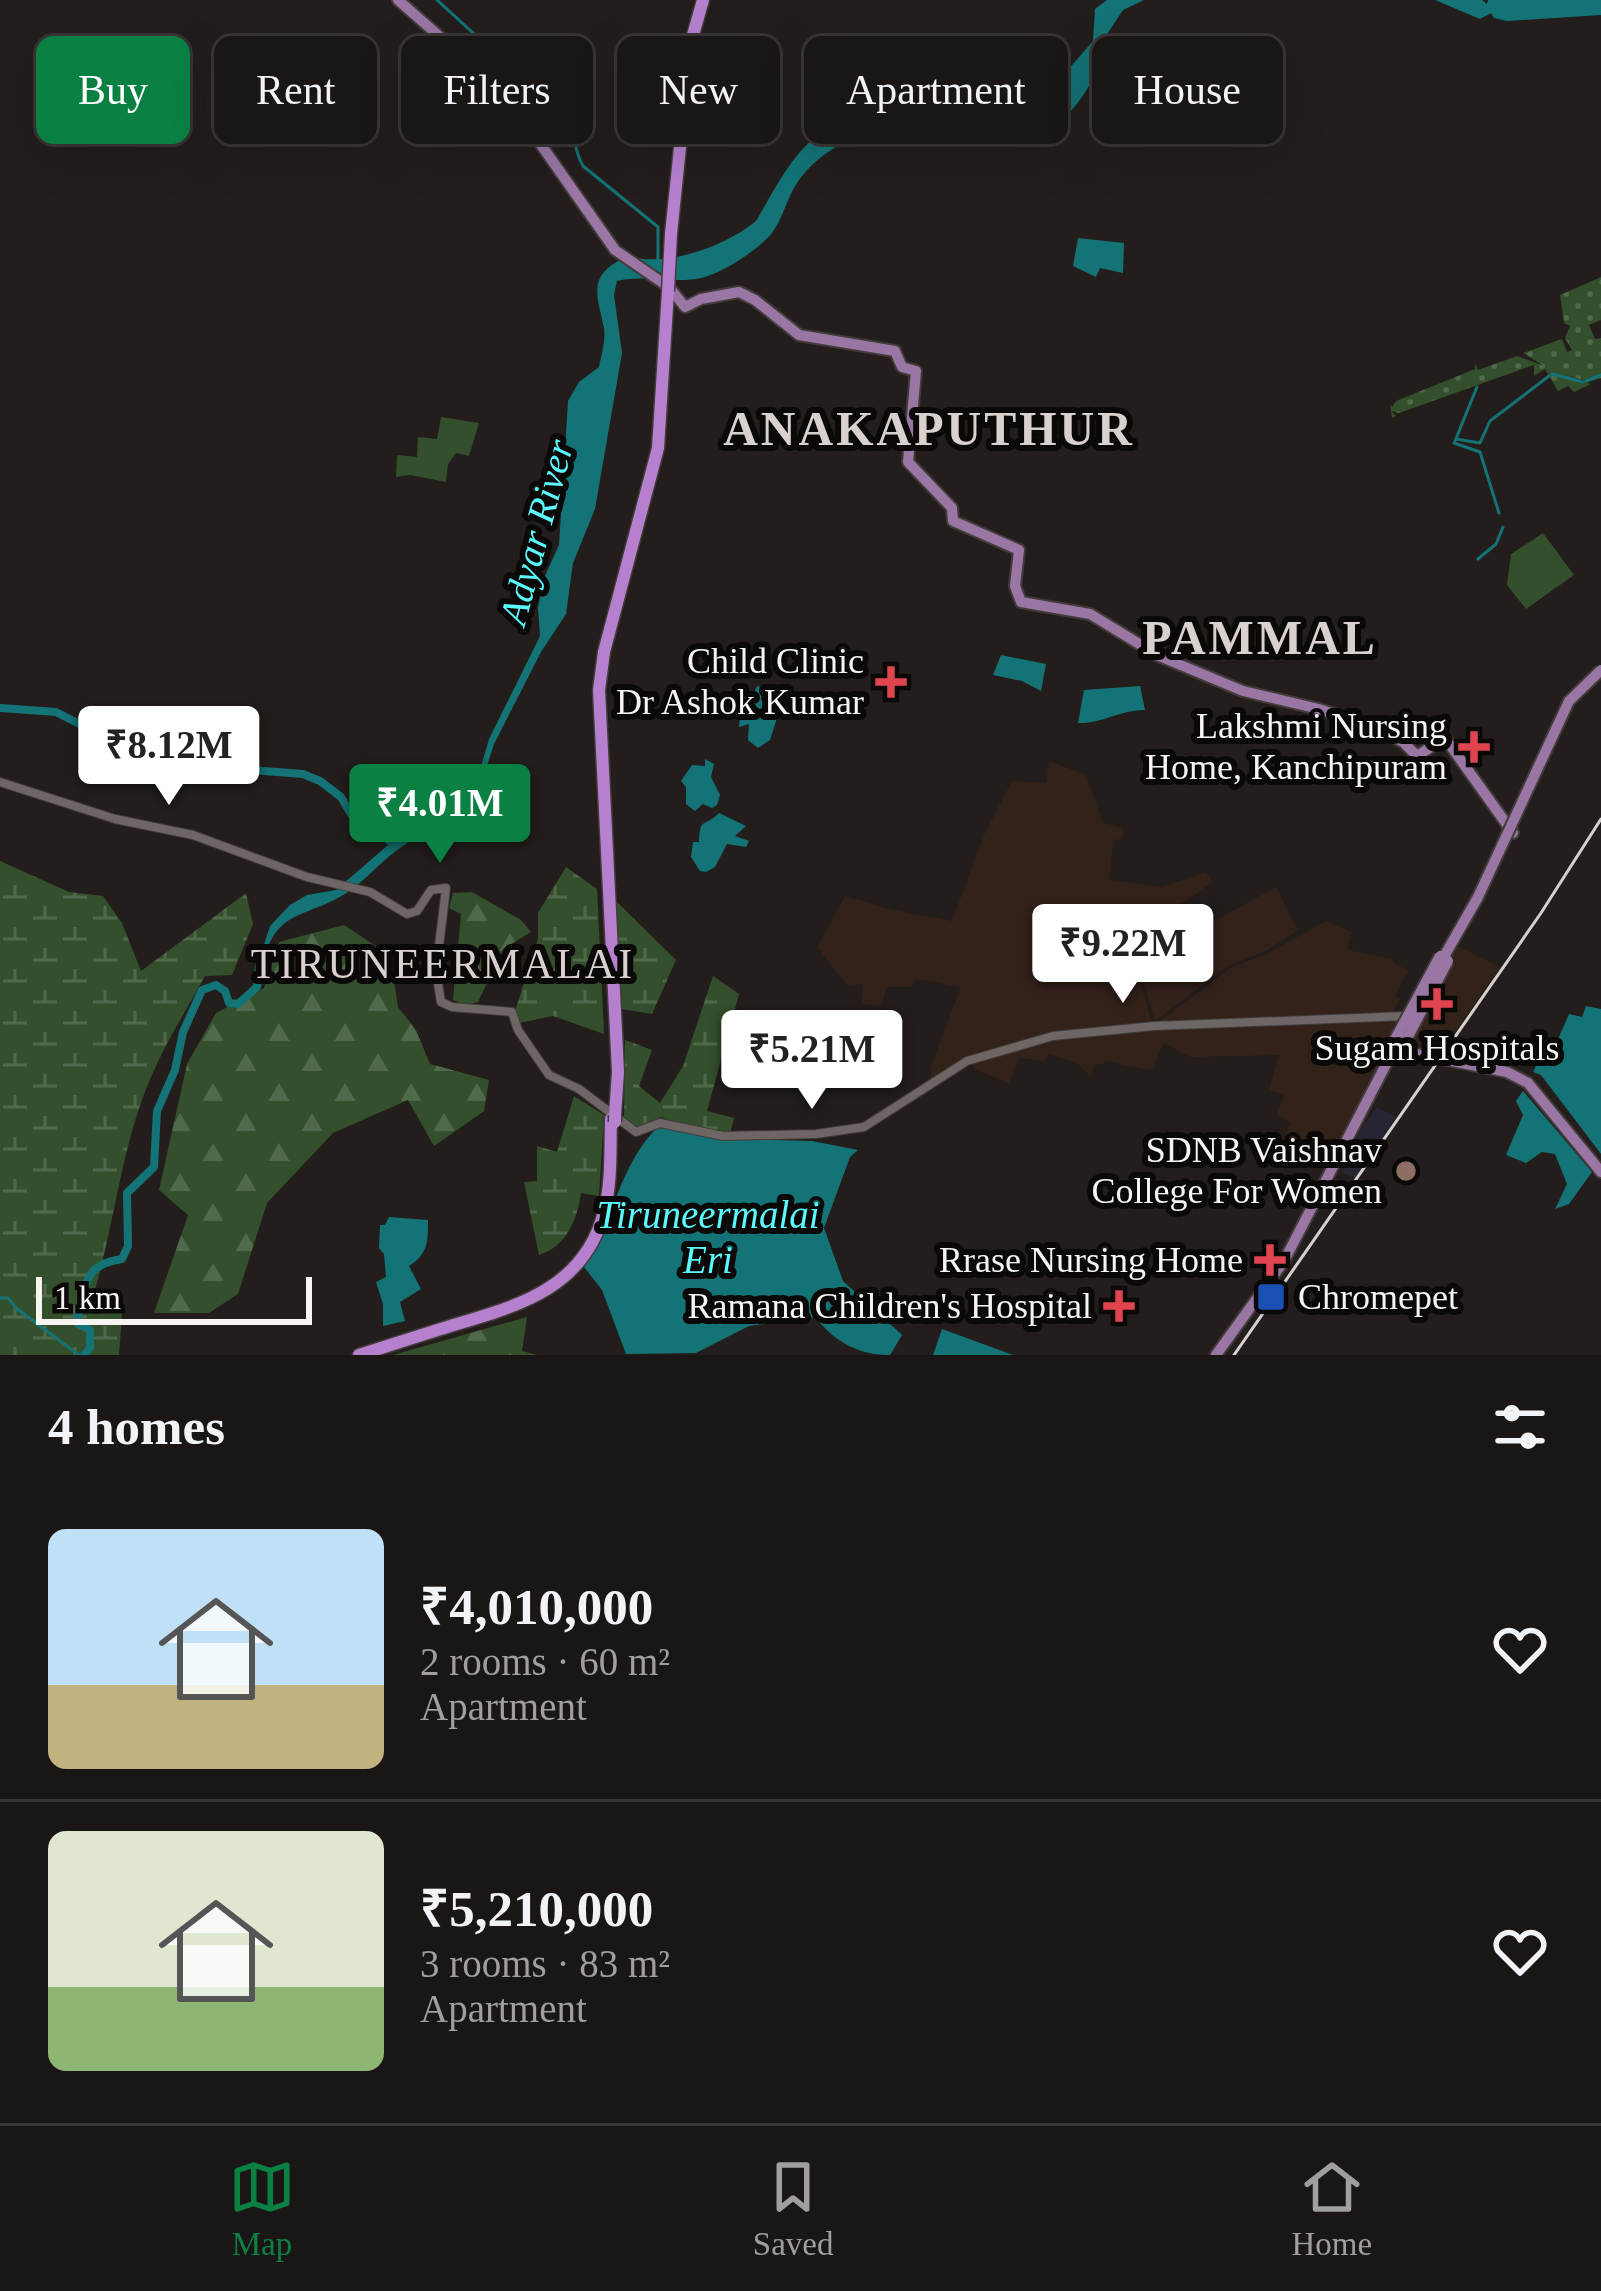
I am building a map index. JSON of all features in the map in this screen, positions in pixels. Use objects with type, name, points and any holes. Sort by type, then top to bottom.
[{"type":"highway","points":[[375,1355],[534,1301],[569,1280],[599,1240],[612,1200],[612,1116],[618,1072],[597,695],[658,448],[669,234],[700,0]]},
{"type":"highway","points":[[358,1355],[534,1301]]},
{"type":"main road","points":[[398,0],[460,53],[512,108],[617,251],[687,308],[701,298],[735,292],[747,295],[799,335],[895,351],[902,368],[916,371],[908,462],[952,508],[953,521],[1019,550],[1017,602],[1083,612],[1153,653],[1243,692],[1333,712],[1388,734],[1417,756],[1445,738],[1510,831]]},
{"type":"main road","points":[[1218,1355],[1284,1270],[1477,900],[1569,700],[1601,671]]},
{"type":"main road","points":[[0,782],[115,819],[193,835],[307,877],[357,888],[412,915],[431,890],[446,888],[436,980],[442,1001],[452,1007],[512,1012],[518,1030],[549,1076],[579,1089],[635,1130],[660,1120],[733,1136],[816,1134],[864,1126],[967,1061],[1057,1036],[1154,1026],[1412,1020]]},
{"type":"main road","points":[[1412,1020],[1448,953]]},
{"type":"main road","points":[[1368,1105],[1448,953]]},
{"type":"main road","points":[[1399,1048],[1512,1073],[1530,1082],[1601,1169]]},
{"type":"shaded area","points":[[1049,761],[1086,775],[1103,823],[1123,828],[1123,839],[1113,840],[1109,880],[1161,887],[1206,872],[1213,882],[1175,908],[1184,925],[1126,952],[1138,973],[1152,1024],[1003,1048],[931,1079],[931,1066],[961,987],[915,979],[911,987],[887,987],[881,1006],[861,1004],[863,984],[847,985],[817,947],[845,896],[952,921],[985,833],[1012,781],[1046,783]]},
{"type":"shaded area","points":[[1276,887],[1298,930],[1266,951],[1228,966],[1155,1021],[1139,966]]},
{"type":"shaded area","points":[[1326,921],[1352,932],[1347,950],[1393,959],[1408,970],[1391,1014],[1156,1024],[1233,966],[1265,955]]},
{"type":"shaded area","points":[[1457,946],[1500,967],[1441,1053],[1409,1047],[1407,1043]]},
{"type":"shaded area","points":[[1299,1021],[1402,1021],[1331,1159],[1284,1139],[1291,1123],[1277,1114],[1284,1095],[1269,1090],[1279,1055],[1190,1057],[1164,1043],[1151,1070],[1105,1061],[1096,1063],[1090,1076],[1077,1063],[1049,1054],[1045,1061],[1019,1058],[1009,1083],[976,1070],[971,1062],[1054,1038],[1086,1034]]},
{"type":"shaded area","points":[[1377,1107],[1396,1117],[1356,1178],[1341,1172],[1363,1126]]},
{"type":"green space","points":[[1601,277],[1601,320],[1589,325],[1595,339],[1601,338],[1601,378],[1589,382],[1564,374],[1591,384],[1574,392],[1568,386],[1558,391],[1545,369],[1534,376],[1534,365],[1399,413],[1391,411],[1390,404],[1475,369],[1475,363],[1478,370],[1517,356],[1544,366],[1523,353],[1562,339],[1567,352],[1572,350],[1565,338],[1570,326],[1564,323],[1560,295]]},
{"type":"green space","points":[[441,417],[479,423],[469,456],[456,453],[448,464],[446,482],[396,477],[397,455],[417,457],[418,437],[437,439]]},
{"type":"green space","points":[[1543,533],[1574,575],[1526,609],[1507,585],[1511,554]]},
{"type":"green space","points":[[0,861],[69,892],[103,896],[122,923],[141,971],[246,893],[253,924],[232,975],[205,976],[156,1066],[128,1148],[95,1290],[122,1313],[119,1355],[0,1355]]},
{"type":"green space","points":[[566,867],[597,889],[604,1034],[553,1016],[519,1023],[515,1011],[538,939],[538,913]]},
{"type":"green space","points":[[472,892],[521,920],[531,932],[503,949],[478,1002],[466,1005],[453,1000],[461,914],[449,908],[453,893]]},
{"type":"green space","points":[[615,900],[676,960],[652,1014],[622,1009]]},
{"type":"green space","points":[[344,925],[383,951],[398,1007],[416,1030],[430,1064],[489,1080],[484,1111],[434,1146],[408,1100],[333,1133],[267,1203],[238,1294],[209,1313],[154,1313],[188,1215],[159,1190],[187,1064],[216,1013],[264,988],[279,942]]},
{"type":"green space","points":[[713,976],[739,994],[707,1111],[734,1118],[730,1133],[661,1117],[639,1127],[624,1121],[625,1040],[652,1050],[639,1086],[660,1103],[683,1066]]},
{"type":"green space","points":[[574,1096],[604,1115],[599,1196],[581,1193],[569,1231],[539,1255],[524,1182],[537,1181],[537,1146],[557,1152]]},
{"type":"green space","points":[[527,1317],[522,1351],[537,1355],[393,1355]]},
{"type":"water","points":[[1107,0],[1144,0],[1123,10],[1106,36],[1093,36],[1095,9]]},
{"type":"water","points":[[1435,0],[1482,0],[1487,4],[1488,0],[1601,0],[1601,15],[1507,21],[1491,13],[1480,19]]},
{"type":"water","points":[[1092,42],[1092,80],[1068,113],[1068,70]]},
{"type":"water","points":[[807,144],[841,144],[804,173],[772,233],[758,246],[729,266],[691,280],[617,281],[614,295],[622,353],[595,509],[573,563],[566,614],[494,744],[483,778],[488,795],[473,819],[411,841],[345,894],[281,926],[261,971],[255,972],[270,926],[290,905],[307,895],[336,890],[388,845],[419,826],[462,811],[473,794],[489,739],[540,636],[538,608],[544,578],[559,545],[568,401],[579,382],[599,367],[604,343],[597,295],[600,278],[628,256],[677,257],[743,230],[756,221]]},
{"type":"water","points":[[1078,238],[1124,243],[1123,273],[1100,268],[1096,277],[1073,266]]},
{"type":"water","points":[[1001,655],[1046,664],[1041,691],[993,675]]},
{"type":"water","points":[[757,686],[762,687],[761,701],[774,691],[782,702],[770,740],[758,748],[748,740],[749,724],[739,727],[741,708],[753,716],[753,709],[741,698],[754,693]]},
{"type":"water","points":[[1140,686],[1145,710],[1078,723],[1084,690]]},
{"type":"water","points":[[705,759],[714,764],[711,777],[720,795],[717,805],[703,804],[695,811],[686,804],[686,787],[681,781],[692,765],[705,766]]},
{"type":"water","points":[[719,813],[746,826],[735,836],[749,841],[746,847],[727,844],[715,867],[700,871],[691,857],[693,842],[699,842],[702,825]]},
{"type":"water","points":[[1586,1006],[1601,1009],[1601,1154],[1541,1075],[1533,1072],[1544,1049],[1555,1046],[1569,1014],[1582,1017]]},
{"type":"water","points":[[1523,1091],[1592,1172],[1569,1204],[1555,1209],[1567,1184],[1555,1154],[1542,1152],[1526,1163],[1506,1155],[1523,1115],[1516,1101]]},
{"type":"water","name":"Tiruneermalai Eri","points":[[658,1127],[727,1139],[812,1141],[858,1150],[850,1157],[824,1228],[843,1281],[902,1335],[890,1355],[848,1345],[815,1317],[749,1326],[696,1353],[626,1354],[602,1290],[584,1267],[634,1158]]},
{"type":"water","points":[[389,1217],[428,1220],[428,1235],[423,1252],[409,1266],[421,1289],[400,1302],[405,1321],[383,1326],[376,1282],[386,1277],[379,1248],[380,1225]]},
{"type":"water","points":[[942,1329],[1013,1355],[933,1355]]},
{"type":"waterway","points":[[437,0],[520,76],[553,80],[569,110],[583,166],[658,227],[658,260]]},
{"type":"waterway","points":[[1552,374],[1583,382]]},
{"type":"waterway","points":[[1586,381],[1601,375]]},
{"type":"waterway","points":[[1456,439],[1480,443],[1490,421],[1549,376]]},
{"type":"waterway","points":[[1455,441],[1477,387]]},
{"type":"waterway","points":[[1454,443],[1480,452],[1499,513]]},
{"type":"waterway","points":[[1478,559],[1496,544],[1503,527]]},
{"type":"waterway","points":[[0,708],[56,712],[116,743],[238,769],[303,774],[341,797],[351,814],[395,845]]},
{"type":"waterway","name":"Adyar River","points":[[84,1355],[90,1348],[90,1330],[78,1324],[78,1316],[86,1285],[93,1271],[122,1259],[128,1246],[127,1193],[154,1167],[157,1111],[175,1070],[183,1032],[202,990],[216,985],[225,991],[229,1003],[238,1004],[257,987],[259,966]]},
{"type":"waterway","points":[[0,1298],[8,1298],[79,1355]]},
{"type":"railway","points":[[1234,1355],[1601,819]]},
{"type":"place","name":"Child Clinic Dr Ashok Kumar","points":[[891,682]]},
{"type":"place","name":"Lakshmi Nursing Home, Kanchipuram","points":[[1474,747]]},
{"type":"place","name":"Sugam Hospitals","points":[[1437,1004]]},
{"type":"place","name":"SDNB Vaishnav College For Women","points":[[1406,1171]]},
{"type":"place","name":"Rrase Nursing Home","points":[[1270,1260]]},
{"type":"place","name":"Chromepet","points":[[1271,1297]]},
{"type":"place","name":"Ramana Children's Hospital","points":[[1119,1306]]},
{"type":"district","name":"ANAKAPUTHUR","points":[[929,428]]},
{"type":"district","name":"PAMMAL","points":[[1260,637]]},
{"type":"district","name":"TIRUNEERMALAI","points":[[443,964]]}]
